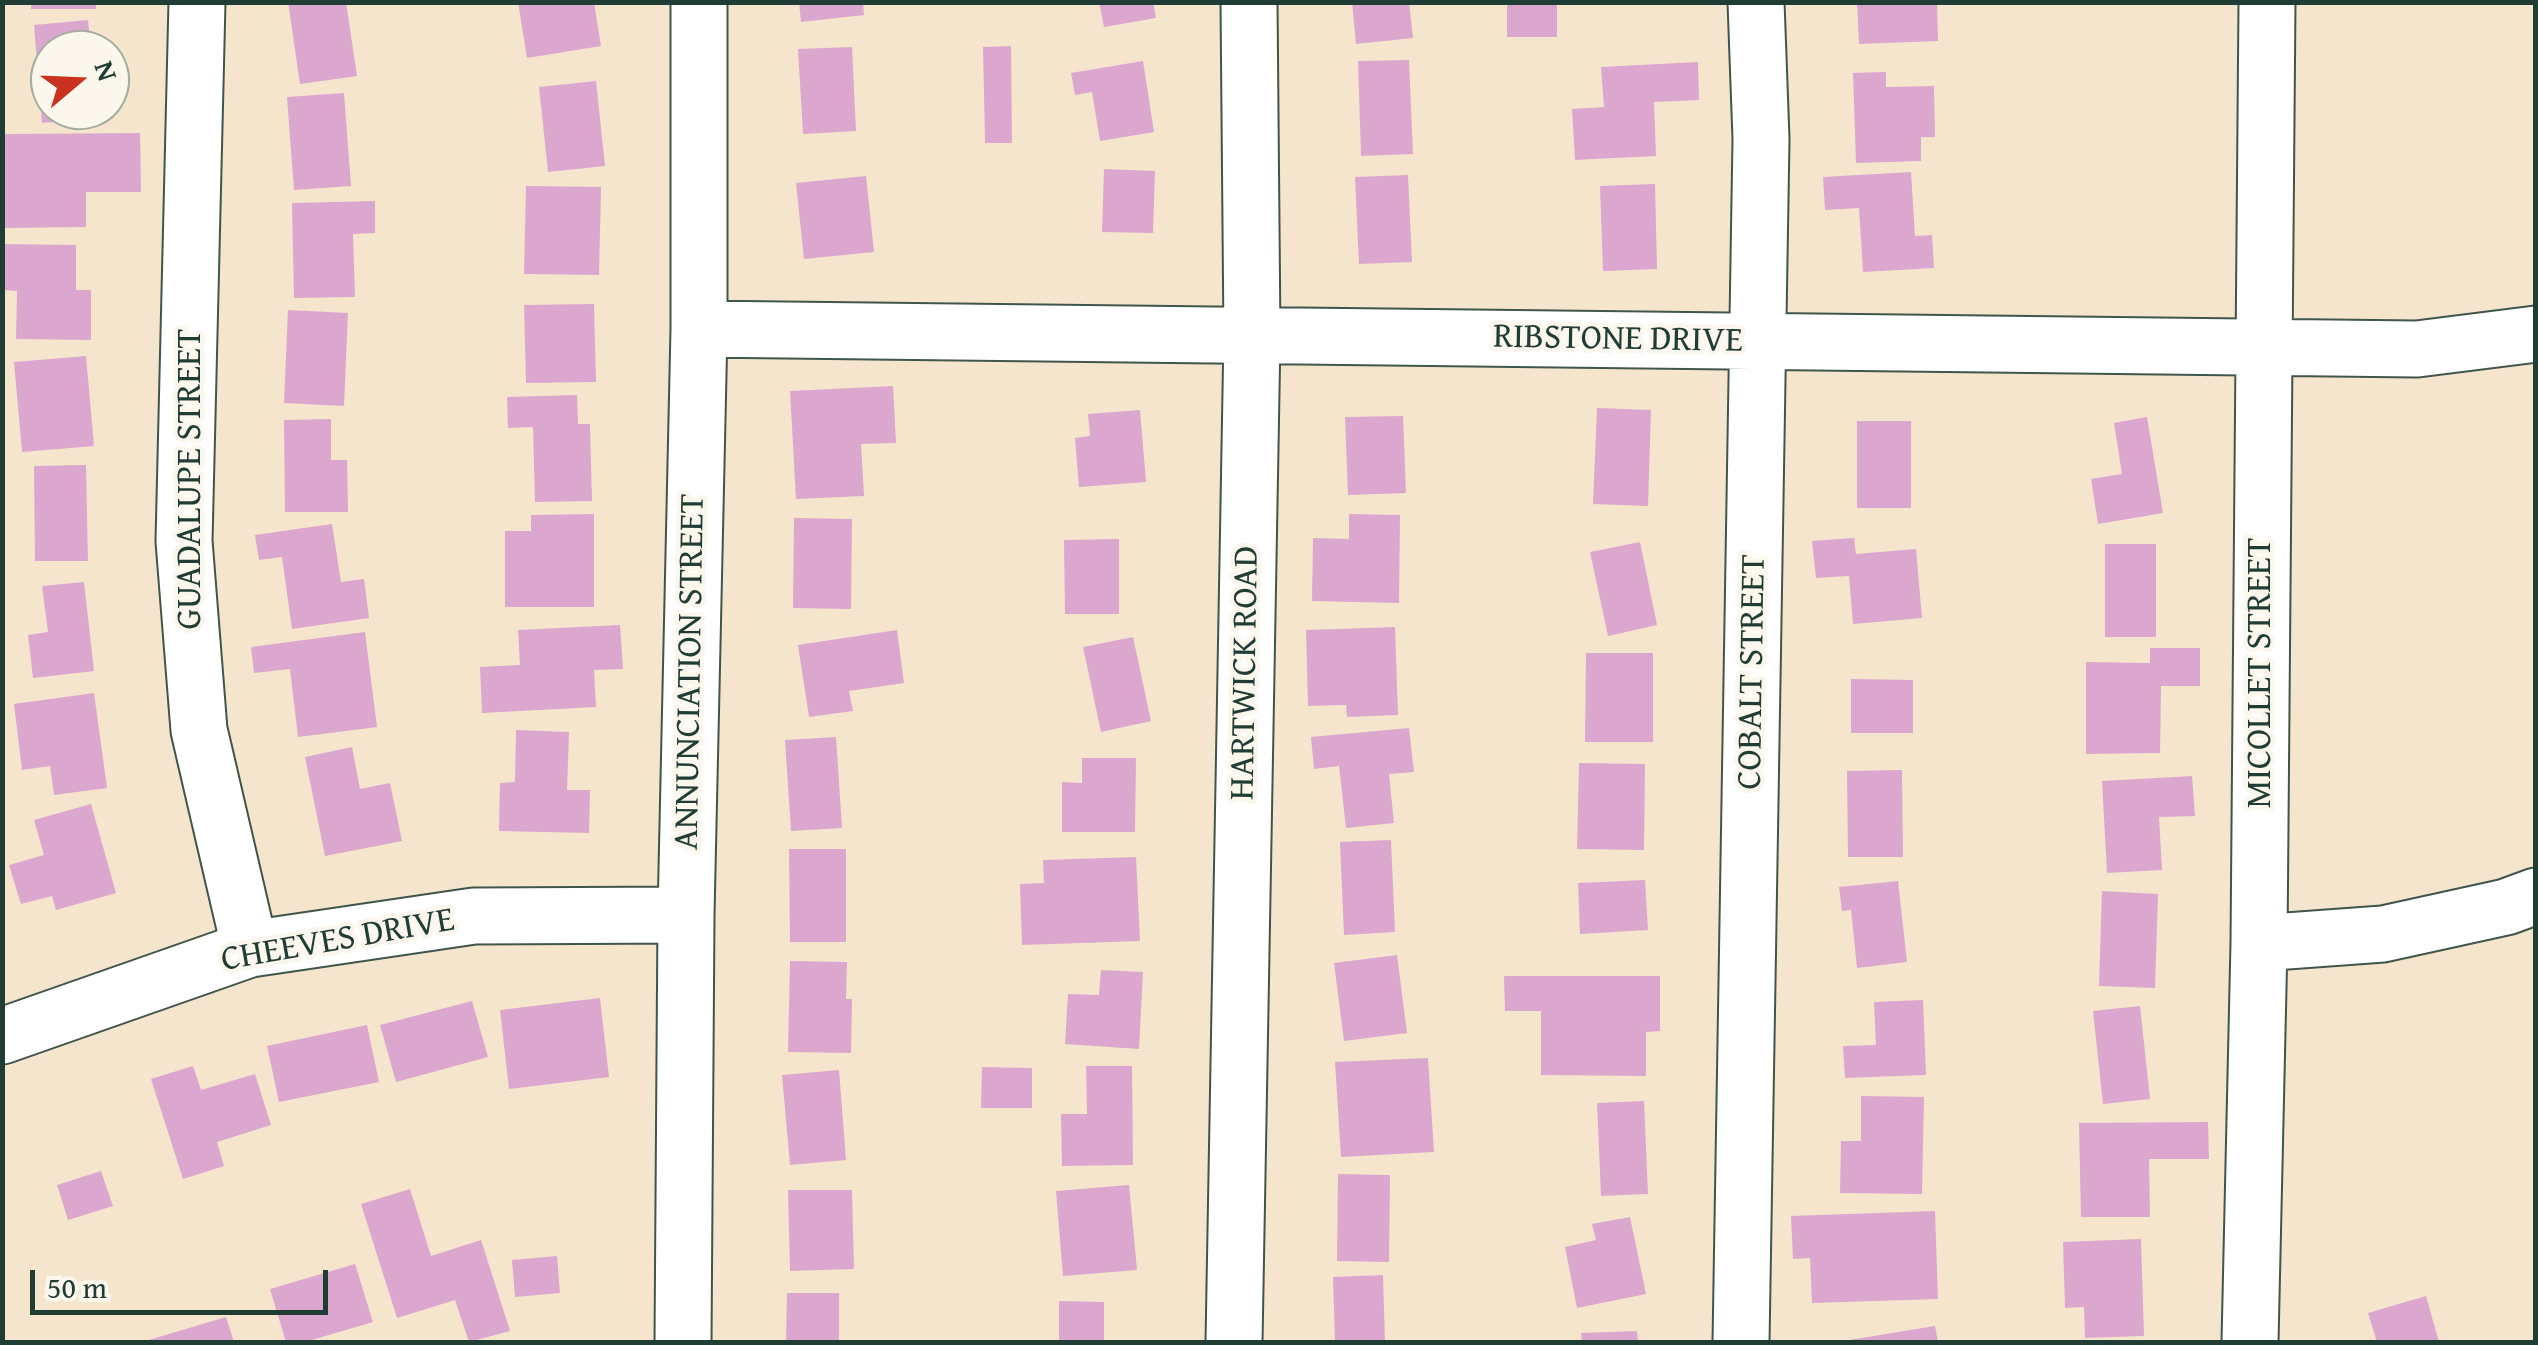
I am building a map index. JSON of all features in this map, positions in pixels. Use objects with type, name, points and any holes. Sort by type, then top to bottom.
[{"type":"street","name":"GUADALUPE STREET","points":[[197,2],[184,541],[198,730],[250,949]]},
{"type":"street","name":"ANNUNCIATION STREET","points":[[683,1342],[686,915],[699,329],[699,2]]},
{"type":"street","name":"HARTWICK ROAD","points":[[1234,1342],[1252,336],[1250,2]]},
{"type":"street","name":"COBALT STREET","points":[[1742,1342],[1759,341],[1761,140],[1756,2]]},
{"type":"street","name":"MICOLLET STREET","points":[[2250,1342],[2259,944],[2267,2]]},
{"type":"street","name":"RIBSTONE DRIVE","points":[[699,329],[2418,349],[2536,334]]},
{"type":"street","points":[[2259,944],[2383,934],[2506,907],[2536,896]]},
{"type":"street","name":"CHEEVES DRIVE","points":[[2,1036],[250,949],[474,916],[686,915]]},
{"type":"building","points":[[31,2],[96,2],[96,9],[31,9]]},
{"type":"building","points":[[288,2],[346,2],[357,76],[300,84]]},
{"type":"building","points":[[518,2],[594,2],[601,46],[527,58]]},
{"type":"building","points":[[799,2],[863,2],[864,15],[801,22]]},
{"type":"building","points":[[1099,2],[1153,2],[1156,18],[1104,27]]},
{"type":"building","points":[[1352,2],[1409,2],[1413,38],[1356,44]]},
{"type":"building","points":[[1507,2],[1557,2],[1557,37],[1507,37]]},
{"type":"building","points":[[1857,2],[1937,2],[1938,41],[1859,44]]},
{"type":"building","points":[[88,20],[89,30],[34,30],[34,25]]},
{"type":"building","points":[[1011,46],[1012,143],[985,143],[983,47]]},
{"type":"building","points":[[852,47],[856,131],[803,134],[798,49]]},
{"type":"building","points":[[1409,60],[1413,154],[1361,156],[1358,61]]},
{"type":"building","points":[[1143,61],[1154,132],[1100,141],[1092,92],[1075,95],[1071,73]]},
{"type":"building","points":[[1698,62],[1699,100],[1654,102],[1656,156],[1575,160],[1572,109],[1604,107],[1601,67]]},
{"type":"building","points":[[1886,72],[1886,87],[1934,86],[1935,137],[1921,137],[1921,161],[1856,163],[1853,73]]},
{"type":"building","points":[[596,81],[605,166],[548,172],[539,87]]},
{"type":"building","points":[[344,93],[351,186],[294,190],[287,97]]},
{"type":"building","points":[[140,133],[141,192],[86,192],[86,227],[5,228],[4,134]]},
{"type":"building","points":[[1104,169],[1155,171],[1153,233],[1102,232]]},
{"type":"building","points":[[1911,172],[1915,236],[1932,235],[1934,268],[1863,272],[1859,208],[1825,210],[1823,177]]},
{"type":"building","points":[[1408,175],[1412,262],[1359,264],[1355,177]]},
{"type":"building","points":[[866,176],[874,252],[804,259],[796,183]]},
{"type":"building","points":[[1655,184],[1657,269],[1603,271],[1600,186]]},
{"type":"building","points":[[526,186],[601,187],[599,275],[524,274]]},
{"type":"building","points":[[375,201],[375,233],[353,234],[355,297],[294,298],[292,203]]},
{"type":"building","points":[[2,244],[76,245],[76,290],[91,290],[91,340],[16,339],[17,291],[2,290]]},
{"type":"building","points":[[594,304],[596,382],[526,383],[524,305]]},
{"type":"building","points":[[288,310],[348,313],[344,406],[284,403]]},
{"type":"building","points":[[86,356],[94,446],[22,452],[14,362]]},
{"type":"building","points":[[893,386],[896,443],[861,444],[864,496],[796,499],[790,391]]},
{"type":"building","points":[[577,395],[578,424],[590,424],[592,501],[535,502],[533,427],[508,428],[507,397]]},
{"type":"building","points":[[1597,408],[1651,410],[1648,506],[1593,504]]},
{"type":"building","points":[[1140,410],[1146,482],[1079,487],[1075,438],[1090,436],[1088,414]]},
{"type":"building","points":[[1403,416],[1406,493],[1348,495],[1345,417]]},
{"type":"building","points":[[2147,417],[2163,513],[2098,524],[2091,479],[2122,474],[2114,423]]},
{"type":"building","points":[[331,419],[331,460],[347,460],[348,512],[285,512],[284,420]]},
{"type":"building","points":[[1857,421],[1911,421],[1911,508],[1857,508]]},
{"type":"building","points":[[86,465],[88,561],[35,561],[34,466]]},
{"type":"building","points":[[594,514],[594,607],[505,607],[505,531],[531,531],[531,515]]},
{"type":"building","points":[[1349,514],[1400,515],[1399,603],[1312,601],[1313,538],[1349,539]]},
{"type":"building","points":[[794,518],[852,519],[851,609],[793,608]]},
{"type":"building","points":[[332,524],[341,582],[364,579],[369,618],[292,629],[282,557],[259,560],[255,535]]},
{"type":"building","points":[[1854,538],[1856,554],[1916,549],[1922,618],[1853,624],[1849,576],[1816,578],[1812,541]]},
{"type":"building","points":[[1119,539],[1119,614],[1065,614],[1064,540]]},
{"type":"building","points":[[1640,542],[1657,625],[1608,636],[1590,552]]},
{"type":"building","points":[[2105,544],[2156,544],[2156,637],[2105,637]]},
{"type":"building","points":[[84,582],[94,671],[33,678],[28,635],[48,632],[42,586]]},
{"type":"building","points":[[620,625],[623,669],[594,670],[596,707],[482,713],[480,667],[520,665],[518,630]]},
{"type":"building","points":[[1395,627],[1398,715],[1347,717],[1346,705],[1308,706],[1306,630]]},
{"type":"building","points":[[897,630],[904,683],[849,691],[853,711],[809,717],[798,645]]},
{"type":"building","points":[[365,632],[377,727],[298,737],[290,669],[254,673],[251,647]]},
{"type":"building","points":[[1133,637],[1151,721],[1101,732],[1083,647]]},
{"type":"building","points":[[2150,648],[2200,648],[2200,686],[2161,686],[2160,753],[2086,754],[2086,662],[2150,663]]},
{"type":"building","points":[[1586,653],[1653,653],[1653,742],[1585,742]]},
{"type":"building","points":[[1851,679],[1913,680],[1913,733],[1851,733]]},
{"type":"building","points":[[94,693],[107,788],[54,795],[50,766],[22,770],[14,704]]},
{"type":"building","points":[[1409,728],[1414,772],[1389,774],[1394,823],[1346,828],[1339,766],[1314,769],[1311,737]]},
{"type":"building","points":[[516,730],[569,732],[567,790],[590,790],[589,833],[499,831],[500,783],[515,782]]},
{"type":"building","points":[[836,737],[842,828],[791,831],[785,740]]},
{"type":"building","points":[[352,747],[360,789],[390,783],[402,841],[325,856],[305,757]]},
{"type":"building","points":[[1082,758],[1136,758],[1135,832],[1062,832],[1062,782],[1082,783]]},
{"type":"building","points":[[1579,763],[1645,764],[1644,850],[1577,849]]},
{"type":"building","points":[[1902,770],[1903,857],[1848,857],[1847,771]]},
{"type":"building","points":[[2192,776],[2195,816],[2159,817],[2162,870],[2107,873],[2102,781]]},
{"type":"building","points":[[91,804],[116,893],[56,910],[52,896],[21,904],[9,865],[44,855],[34,820]]},
{"type":"building","points":[[1391,840],[1395,932],[1344,935],[1340,842]]},
{"type":"building","points":[[789,849],[846,849],[846,942],[790,942]]},
{"type":"building","points":[[1136,857],[1140,941],[1022,945],[1020,884],[1044,883],[1043,860]]},
{"type":"building","points":[[1645,880],[1648,930],[1580,934],[1578,883]]},
{"type":"building","points":[[1898,881],[1907,962],[1857,968],[1851,910],[1842,911],[1839,887]]},
{"type":"building","points":[[2102,891],[2158,894],[2155,988],[2099,986]]},
{"type":"building","points":[[1397,955],[1407,1033],[1344,1041],[1334,963]]},
{"type":"building","points":[[790,961],[847,962],[846,999],[852,999],[851,1053],[788,1052]]},
{"type":"building","points":[[1101,970],[1143,972],[1139,1049],[1065,1044],[1068,994],[1099,995]]},
{"type":"building","points":[[1504,976],[1660,976],[1660,1031],[1646,1032],[1646,1076],[1541,1075],[1541,1011],[1505,1011]]},
{"type":"building","points":[[600,998],[609,1077],[509,1089],[500,1010]]},
{"type":"building","points":[[1923,1000],[1926,1075],[1845,1078],[1843,1046],[1876,1045],[1874,1002]]},
{"type":"building","points":[[472,1001],[488,1057],[396,1082],[380,1025]]},
{"type":"building","points":[[2140,1006],[2150,1099],[2103,1104],[2093,1011]]},
{"type":"building","points":[[367,1025],[379,1082],[279,1102],[267,1046]]},
{"type":"building","points":[[1428,1058],[1434,1152],[1341,1157],[1335,1062]]},
{"type":"building","points":[[193,1066],[201,1090],[255,1074],[271,1125],[217,1142],[224,1166],[183,1179],[151,1079]]},
{"type":"building","points":[[1086,1066],[1132,1066],[1133,1165],[1062,1166],[1061,1114],[1087,1114]]},
{"type":"building","points":[[982,1067],[1032,1068],[1032,1108],[981,1108]]},
{"type":"building","points":[[839,1070],[846,1160],[790,1165],[782,1075]]},
{"type":"building","points":[[1861,1096],[1924,1097],[1922,1194],[1840,1193],[1841,1141],[1861,1141]]},
{"type":"building","points":[[1644,1101],[1648,1194],[1601,1196],[1597,1103]]},
{"type":"building","points":[[2208,1122],[2209,1159],[2149,1159],[2150,1217],[2081,1217],[2079,1123]]},
{"type":"building","points":[[101,1171],[113,1206],[68,1220],[57,1185]]},
{"type":"building","points":[[1338,1174],[1390,1175],[1389,1262],[1337,1261]]},
{"type":"building","points":[[1129,1185],[1137,1270],[1063,1276],[1056,1191]]},
{"type":"building","points":[[410,1189],[431,1256],[481,1240],[510,1331],[469,1342],[455,1300],[397,1318],[361,1204]]},
{"type":"building","points":[[788,1190],[852,1190],[854,1269],[790,1271]]},
{"type":"building","points":[[1935,1211],[1938,1299],[1812,1303],[1810,1258],[1793,1259],[1791,1216]]},
{"type":"building","points":[[1630,1217],[1646,1294],[1577,1308],[1565,1247],[1596,1240],[1592,1224]]},
{"type":"building","points":[[2141,1239],[2144,1336],[2085,1338],[2084,1307],[2065,1308],[2063,1242]]},
{"type":"building","points":[[557,1256],[560,1293],[515,1297],[512,1260]]},
{"type":"building","points":[[355,1264],[373,1322],[305,1342],[286,1342],[270,1289]]},
{"type":"building","points":[[1383,1275],[1385,1342],[1335,1342],[1333,1277]]},
{"type":"building","points":[[787,1293],[839,1293],[839,1342],[786,1342]]},
{"type":"building","points":[[2426,1296],[2439,1342],[2377,1342],[2368,1313]]},
{"type":"building","points":[[1059,1301],[1104,1302],[1104,1342],[1059,1342]]},
{"type":"building","points":[[226,1317],[234,1342],[142,1342]]},
{"type":"building","points":[[1935,1326],[1938,1342],[1849,1342],[1849,1340]]},
{"type":"building","points":[[1637,1331],[1638,1342],[1582,1342],[1581,1333]]}]
